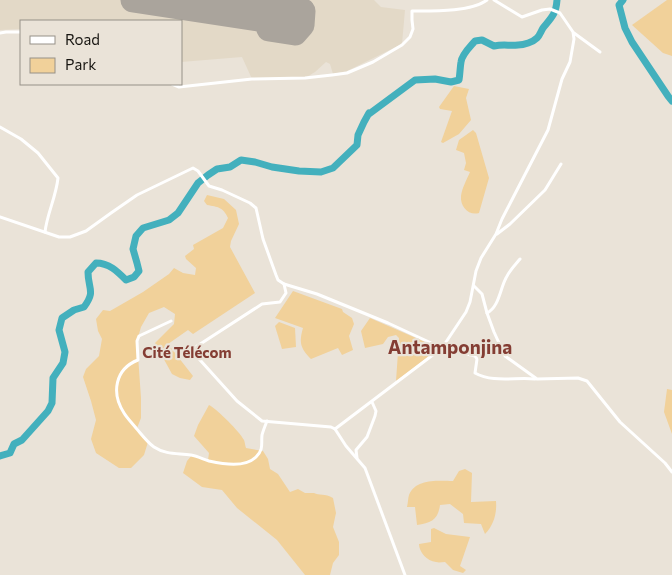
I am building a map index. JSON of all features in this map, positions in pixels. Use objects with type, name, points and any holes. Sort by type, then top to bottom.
[{"type":"street","points":[[174,85],[179,87],[252,79],[305,78],[347,73],[372,62],[402,45],[410,37],[413,29],[412,11],[448,10],[482,4],[487,0]]},
{"type":"street","points":[[494,0],[522,17],[550,9],[560,13],[573,32],[600,52]]},
{"type":"street","points":[[0,33],[20,32]]},
{"type":"street","points":[[335,429],[442,348],[466,312],[481,258],[496,234],[548,130],[562,80],[570,62],[574,39],[573,32]]},
{"type":"street","points":[[0,127],[21,139],[38,153],[58,178],[45,232]]},
{"type":"street","points":[[496,234],[510,224],[545,190],[561,164]]},
{"type":"street","points":[[0,217],[59,237],[70,236],[86,231],[137,195],[193,168],[209,186],[250,203],[256,208],[263,239],[273,267],[278,280],[284,284],[317,294],[388,323],[442,348],[475,356],[477,359],[474,373],[483,378],[498,380],[578,378],[587,381],[620,422],[665,463],[672,472]]},
{"type":"street","points":[[502,219],[510,224]]},
{"type":"street","points":[[487,313],[492,310],[508,273],[520,259]]},
{"type":"street","points":[[284,284],[286,293],[280,302],[262,304],[191,350],[237,401],[262,421],[331,427],[335,429],[346,446],[365,468],[405,575]]},
{"type":"street","points":[[474,285],[482,294],[487,313],[506,356],[537,379]]},
{"type":"street","points":[[171,321],[139,336],[137,341],[138,360],[130,363],[116,384],[118,400],[124,414],[148,442],[165,453],[192,455],[208,461],[225,464],[245,463],[256,457],[262,448],[262,434],[267,421]]},
{"type":"street","points":[[357,459],[356,450],[367,437],[375,416],[376,411],[372,402]]},
{"type":"shaded area","points":[[0,0],[374,0],[381,7],[405,10],[402,44],[347,71],[333,74],[330,64],[326,62],[305,78],[252,79],[242,57],[182,62],[182,20],[20,20],[20,29],[0,30]]},
{"type":"green space","points":[[667,0],[672,0],[672,56],[663,53],[632,25]]},
{"type":"green space","points":[[454,86],[469,89],[466,98],[471,120],[459,134],[443,143],[441,142],[452,111],[440,109],[439,107]]},
{"type":"green space","points":[[473,130],[476,133],[489,178],[479,213],[475,214],[466,210],[462,204],[462,193],[470,172],[464,170],[466,163],[464,153],[456,150],[459,140]]},
{"type":"green space","points":[[207,195],[224,199],[236,210],[239,224],[230,247],[255,293],[193,334],[188,330],[168,344],[193,376],[190,380],[172,374],[155,343],[174,324],[175,314],[164,307],[149,313],[141,327],[137,341],[141,418],[137,428],[148,442],[144,455],[131,468],[119,468],[96,453],[91,439],[96,420],[83,377],[86,369],[99,356],[102,339],[98,331],[96,319],[103,310],[110,311],[143,292],[169,274],[174,268],[183,273],[195,275],[196,268],[185,256],[194,249],[193,245],[223,228],[228,218],[220,208],[207,205],[204,201]]},
{"type":"green space","points":[[293,291],[342,309],[343,312],[352,318],[354,324],[349,336],[353,350],[342,355],[338,348],[311,359],[301,345],[303,328],[275,318]]},
{"type":"green space","points":[[370,318],[432,345],[436,351],[396,381],[399,338],[396,335],[388,337],[383,344],[365,348],[361,331]]},
{"type":"green space","points":[[279,322],[295,328],[296,347],[282,349],[275,326]]},
{"type":"green space","points":[[667,389],[672,390],[672,434],[664,412]]},
{"type":"green space","points":[[209,405],[238,431],[244,440],[246,448],[263,451],[268,459],[270,469],[278,474],[290,492],[298,489],[305,493],[314,493],[333,498],[336,513],[333,527],[339,542],[339,555],[333,563],[330,575],[305,575],[277,540],[237,508],[222,490],[202,487],[183,473],[187,461],[192,455],[208,460],[209,453],[194,436]]},
{"type":"green space","points":[[465,469],[472,473],[471,502],[496,501],[494,519],[491,527],[485,534],[481,524],[464,523],[463,514],[450,504],[440,505],[438,514],[433,520],[417,525],[415,507],[407,507],[412,490],[422,483],[453,481],[459,471]]},
{"type":"green space","points":[[434,528],[446,534],[470,537],[460,566],[466,570],[463,573],[453,570],[445,562],[430,560],[422,553],[419,544],[431,542],[431,529]]},
{"type":"waterway","points":[[0,456],[10,453],[14,444],[22,440],[48,411],[52,403],[53,378],[63,363],[65,352],[59,330],[62,318],[74,310],[84,307],[88,302],[91,293],[88,272],[96,263],[109,266],[126,280],[134,277],[139,271],[133,249],[136,236],[143,228],[169,220],[178,213],[198,183],[217,169],[230,167],[241,160],[299,171],[321,172],[333,168],[357,145],[358,135],[369,113],[415,80],[435,79],[451,82],[459,80],[463,56],[475,41],[482,40],[494,46],[520,45],[533,41],[538,37],[553,15],[557,0]]},
{"type":"waterway","points":[[623,0],[619,5],[625,28],[632,42],[672,101]]},
{"type":"runway","points":[[133,0],[265,20],[269,29],[295,33],[302,25],[303,11],[227,0]]},
{"type":"district","name":"Antamponjina","points":[[450,347]]},
{"type":"district","name":"Cité Télécom","points":[[187,353]]}]
